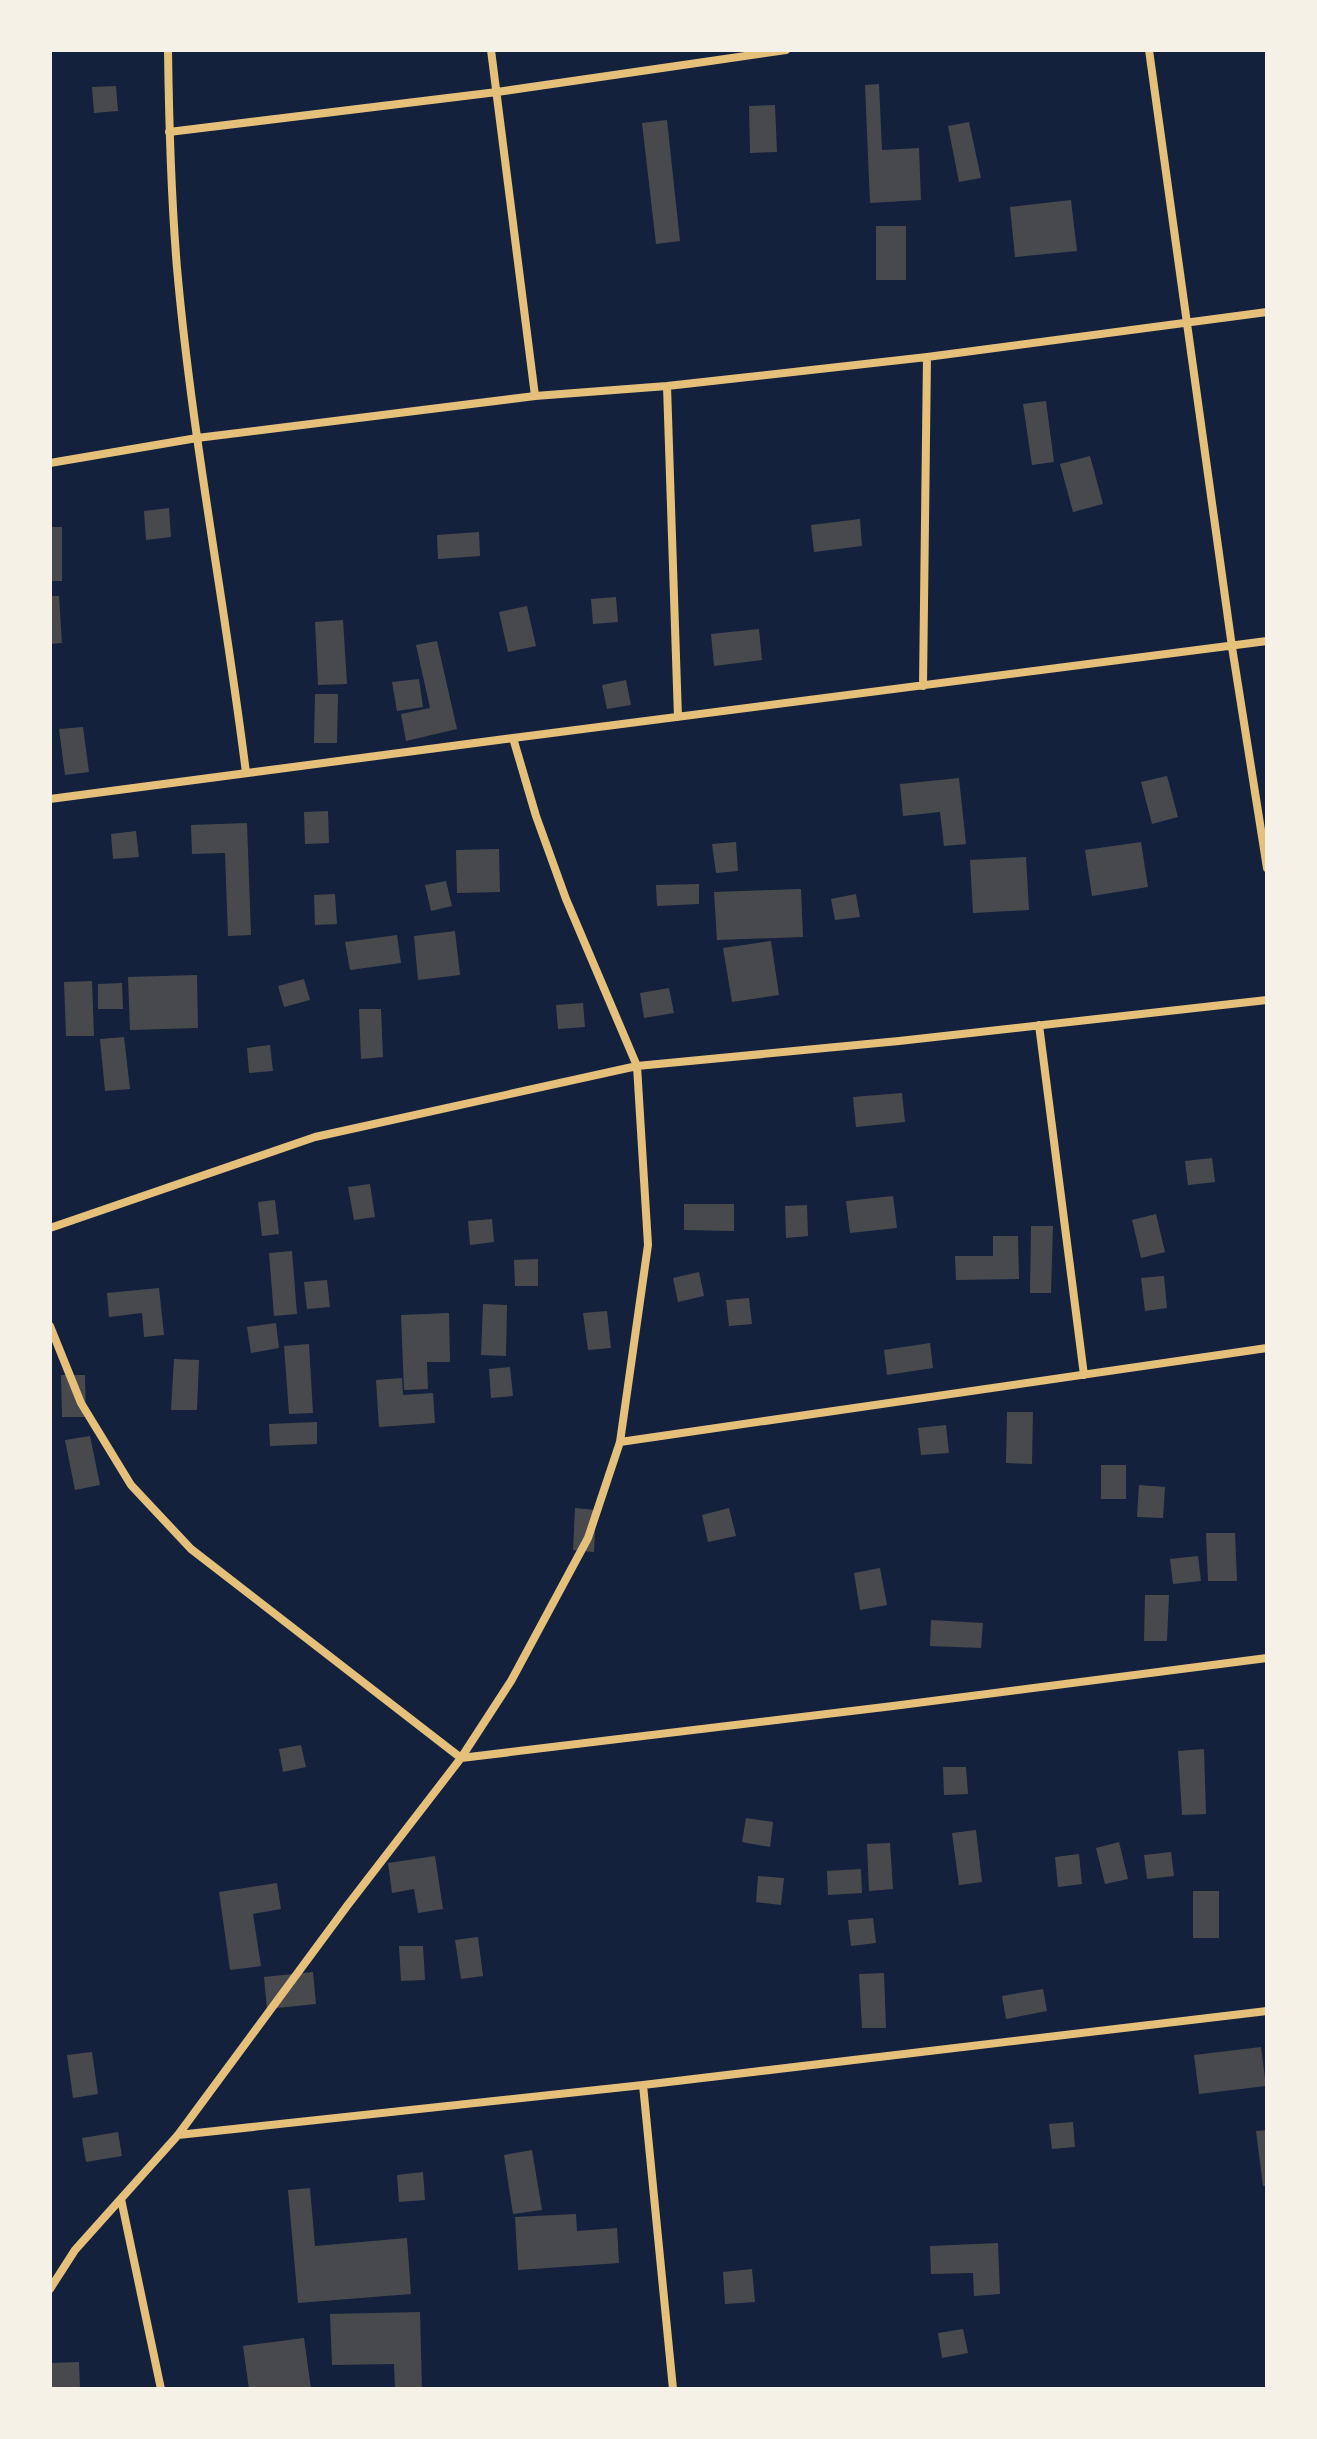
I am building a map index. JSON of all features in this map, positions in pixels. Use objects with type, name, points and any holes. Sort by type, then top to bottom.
[{"type":"street","points":[[168,50],[177,268],[213,556],[232,663],[246,773]]},
{"type":"street","points":[[491,50],[535,396]]},
{"type":"street","points":[[169,132],[497,92],[786,50]]},
{"type":"street","points":[[1149,50],[1232,647],[1267,868]]},
{"type":"street","points":[[50,463],[197,438],[535,396],[667,386],[927,357],[1267,312]]},
{"type":"street","points":[[923,686],[927,357]]},
{"type":"street","points":[[667,386],[678,717]]},
{"type":"street","points":[[50,799],[1267,641]]},
{"type":"street","points":[[50,2289],[75,2250],[178,2135],[461,1758],[511,1681],[588,1538],[620,1442],[648,1245],[637,1066],[566,899],[536,816],[513,738]]},
{"type":"street","points":[[50,1228],[315,1137],[637,1066],[1267,1000]]},
{"type":"street","points":[[1039,1025],[1084,1375]]},
{"type":"street","points":[[50,1326],[81,1403],[131,1485],[191,1549],[461,1758],[1267,1658]]},
{"type":"street","points":[[620,1442],[1267,1348]]},
{"type":"street","points":[[178,2135],[643,2085],[1267,2011]]},
{"type":"street","points":[[643,2085],[673,2389]]},
{"type":"street","points":[[121,2199],[161,2389]]},
{"type":"building","points":[[879,84],[882,150],[919,148],[921,200],[870,203],[865,85]]},
{"type":"building","points":[[116,86],[118,111],[94,113],[92,87]]},
{"type":"building","points":[[775,105],[777,152],[750,153],[749,106]]},
{"type":"building","points":[[667,120],[680,241],[656,244],[642,123]]},
{"type":"building","points":[[969,122],[981,178],[959,182],[948,126]]},
{"type":"building","points":[[1071,200],[1077,251],[1015,257],[1010,207]]},
{"type":"building","points":[[876,226],[906,226],[906,280],[876,280]]},
{"type":"building","points":[[1046,401],[1054,462],[1032,465],[1023,404]]},
{"type":"building","points":[[1090,456],[1103,504],[1073,512],[1060,464]]},
{"type":"building","points":[[169,508],[171,537],[146,540],[144,511]]},
{"type":"building","points":[[860,519],[862,546],[814,552],[811,525]]},
{"type":"building","points":[[50,527],[62,527],[62,581],[50,581]]},
{"type":"building","points":[[479,532],[480,556],[438,559],[437,535]]},
{"type":"building","points":[[50,596],[59,596],[62,643],[50,644]]},
{"type":"building","points":[[616,597],[618,622],[593,624],[591,599]]},
{"type":"building","points":[[527,606],[536,646],[508,652],[499,612]]},
{"type":"building","points":[[343,620],[347,684],[318,685],[315,622]]},
{"type":"building","points":[[759,629],[762,660],[714,666],[711,634]]},
{"type":"building","points":[[437,641],[457,729],[406,741],[401,714],[430,708],[416,645]]},
{"type":"building","points":[[419,679],[423,707],[397,711],[392,682]]},
{"type":"building","points":[[626,680],[631,705],[607,709],[602,685]]},
{"type":"building","points":[[315,694],[338,694],[337,743],[314,743]]},
{"type":"building","points":[[83,727],[89,772],[65,775],[59,729]]},
{"type":"building","points":[[1167,776],[1178,817],[1152,824],[1141,782]]},
{"type":"building","points":[[959,778],[966,844],[944,846],[940,812],[903,816],[900,784]]},
{"type":"building","points":[[328,811],[329,843],[305,844],[304,812]]},
{"type":"building","points":[[247,823],[251,935],[228,936],[225,853],[192,854],[191,825]]},
{"type":"building","points":[[136,831],[139,857],[113,859],[111,834]]},
{"type":"building","points":[[736,842],[738,871],[716,873],[712,844]]},
{"type":"building","points":[[1141,842],[1148,887],[1092,896],[1085,850]]},
{"type":"building","points":[[499,849],[500,892],[457,893],[456,850]]},
{"type":"building","points":[[1026,857],[1029,910],[973,913],[970,860]]},
{"type":"building","points":[[446,881],[452,906],[431,911],[425,885]]},
{"type":"building","points":[[699,884],[699,904],[657,906],[656,885]]},
{"type":"building","points":[[801,889],[803,937],[717,940],[714,892]]},
{"type":"building","points":[[335,894],[337,924],[315,925],[314,895]]},
{"type":"building","points":[[856,894],[860,917],[835,920],[831,899]]},
{"type":"building","points":[[455,931],[460,975],[418,980],[414,936]]},
{"type":"building","points":[[397,935],[401,963],[350,970],[345,942]]},
{"type":"building","points":[[771,941],[779,995],[732,1002],[723,948]]},
{"type":"building","points":[[197,975],[198,1028],[130,1030],[128,977]]},
{"type":"building","points":[[304,979],[310,1000],[284,1007],[278,986]]},
{"type":"building","points":[[92,981],[94,1036],[66,1036],[64,982]]},
{"type":"building","points":[[122,983],[123,1009],[98,1009],[98,984]]},
{"type":"building","points":[[669,988],[674,1013],[644,1018],[640,993]]},
{"type":"building","points":[[583,1003],[585,1027],[558,1029],[556,1005]]},
{"type":"building","points":[[359,1009],[381,1009],[383,1057],[361,1059]]},
{"type":"building","points":[[124,1037],[130,1089],[105,1091],[100,1039]]},
{"type":"building","points":[[270,1045],[273,1071],[249,1073],[247,1048]]},
{"type":"building","points":[[902,1093],[905,1122],[856,1127],[853,1097]]},
{"type":"building","points":[[1212,1158],[1215,1182],[1188,1185],[1185,1161]]},
{"type":"building","points":[[370,1184],[375,1217],[354,1220],[348,1187]]},
{"type":"building","points":[[893,1196],[897,1228],[850,1233],[846,1201]]},
{"type":"building","points":[[275,1200],[279,1234],[262,1236],[258,1202]]},
{"type":"building","points":[[684,1204],[734,1204],[734,1231],[684,1230]]},
{"type":"building","points":[[807,1205],[808,1236],[786,1238],[785,1206]]},
{"type":"building","points":[[1156,1214],[1165,1252],[1141,1258],[1132,1220]]},
{"type":"building","points":[[492,1219],[494,1242],[470,1245],[468,1221]]},
{"type":"building","points":[[1031,1226],[1053,1226],[1051,1293],[1030,1293]]},
{"type":"building","points":[[993,1236],[1018,1236],[1019,1279],[956,1280],[955,1256],[993,1256]]},
{"type":"building","points":[[292,1251],[297,1314],[274,1316],[269,1253]]},
{"type":"building","points":[[538,1259],[538,1286],[515,1286],[514,1260]]},
{"type":"building","points":[[699,1272],[704,1296],[678,1302],[673,1278]]},
{"type":"building","points":[[1164,1276],[1167,1308],[1145,1311],[1141,1278]]},
{"type":"building","points":[[327,1280],[330,1307],[307,1309],[304,1282]]},
{"type":"building","points":[[159,1288],[164,1335],[144,1337],[142,1313],[109,1317],[107,1293]]},
{"type":"building","points":[[749,1298],[752,1324],[729,1326],[726,1300]]},
{"type":"building","points":[[483,1304],[507,1305],[506,1356],[481,1355]]},
{"type":"building","points":[[607,1311],[611,1348],[588,1350],[583,1313]]},
{"type":"building","points":[[449,1313],[450,1362],[427,1362],[428,1389],[404,1390],[401,1315]]},
{"type":"building","points":[[276,1323],[279,1348],[251,1353],[247,1327]]},
{"type":"building","points":[[930,1343],[933,1368],[887,1375],[884,1350]]},
{"type":"building","points":[[309,1344],[313,1413],[289,1414],[284,1346]]},
{"type":"building","points":[[174,1359],[199,1360],[197,1410],[171,1410]]},
{"type":"building","points":[[510,1367],[513,1396],[491,1398],[489,1369]]},
{"type":"building","points":[[61,1375],[85,1375],[86,1417],[62,1417]]},
{"type":"building","points":[[402,1378],[403,1395],[433,1393],[435,1423],[379,1427],[376,1380]]},
{"type":"building","points":[[1007,1412],[1033,1412],[1032,1464],[1006,1463]]},
{"type":"building","points":[[317,1422],[317,1444],[270,1446],[269,1424]]},
{"type":"building","points":[[946,1425],[949,1453],[921,1455],[918,1428]]},
{"type":"building","points":[[90,1436],[100,1485],[75,1490],[65,1440]]},
{"type":"building","points":[[1101,1465],[1126,1465],[1126,1499],[1101,1499]]},
{"type":"building","points":[[1139,1485],[1165,1487],[1163,1518],[1137,1517]]},
{"type":"building","points":[[575,1508],[596,1510],[594,1552],[573,1550]]},
{"type":"building","points":[[729,1508],[736,1536],[708,1542],[702,1515]]},
{"type":"building","points":[[1206,1533],[1235,1533],[1237,1581],[1208,1581]]},
{"type":"building","points":[[1198,1556],[1201,1581],[1173,1584],[1170,1559]]},
{"type":"building","points":[[880,1568],[887,1605],[860,1610],[854,1573]]},
{"type":"building","points":[[1145,1595],[1169,1595],[1167,1641],[1144,1641]]},
{"type":"building","points":[[931,1620],[983,1623],[981,1648],[930,1646]]},
{"type":"building","points":[[301,1745],[306,1767],[283,1772],[279,1749]]},
{"type":"building","points":[[1204,1749],[1206,1814],[1182,1815],[1178,1751]]},
{"type":"building","points":[[943,1767],[966,1767],[968,1794],[944,1795]]},
{"type":"building","points":[[746,1818],[773,1822],[770,1847],[742,1842]]},
{"type":"building","points":[[976,1830],[982,1882],[959,1885],[952,1833]]},
{"type":"building","points":[[1119,1842],[1128,1879],[1105,1884],[1096,1848]]},
{"type":"building","points":[[890,1843],[893,1889],[869,1891],[867,1844]]},
{"type":"building","points":[[1171,1852],[1174,1876],[1147,1879],[1144,1855]]},
{"type":"building","points":[[1079,1854],[1082,1884],[1058,1887],[1055,1857]]},
{"type":"building","points":[[435,1856],[443,1909],[418,1913],[414,1889],[392,1893],[388,1863]]},
{"type":"building","points":[[861,1869],[862,1893],[828,1895],[827,1871]]},
{"type":"building","points":[[758,1876],[784,1878],[781,1905],[756,1902]]},
{"type":"building","points":[[277,1883],[281,1909],[253,1914],[261,1966],[230,1970],[219,1892]]},
{"type":"building","points":[[1193,1891],[1219,1891],[1219,1938],[1193,1938]]},
{"type":"building","points":[[873,1918],[876,1943],[851,1946],[848,1920]]},
{"type":"building","points":[[478,1937],[483,1976],[461,1979],[455,1940]]},
{"type":"building","points":[[399,1946],[423,1946],[425,1980],[401,1981]]},
{"type":"building","points":[[313,1972],[316,2004],[267,2009],[264,1977]]},
{"type":"building","points":[[884,1973],[886,2028],[862,2028],[859,1974]]},
{"type":"building","points":[[1043,1989],[1047,2011],[1006,2019],[1002,1996]]},
{"type":"building","points":[[1261,2047],[1266,2086],[1199,2094],[1194,2055]]},
{"type":"building","points":[[92,2052],[98,2094],[73,2098],[67,2055]]},
{"type":"building","points":[[1073,2122],[1075,2147],[1052,2149],[1049,2124]]},
{"type":"building","points":[[1267,2130],[1267,2186],[1263,2186],[1256,2131]]},
{"type":"building","points":[[118,2132],[122,2156],[86,2162],[82,2138]]},
{"type":"building","points":[[532,2150],[542,2210],[513,2214],[504,2155]]},
{"type":"building","points":[[423,2172],[425,2200],[399,2202],[397,2175]]},
{"type":"building","points":[[310,2188],[315,2246],[407,2238],[411,2294],[298,2303],[288,2190]]},
{"type":"building","points":[[576,2214],[577,2231],[617,2228],[619,2263],[518,2270],[515,2217]]},
{"type":"building","points":[[998,2243],[1000,2294],[974,2296],[973,2273],[931,2274],[930,2246]]},
{"type":"building","points":[[752,2269],[755,2302],[725,2304],[723,2272]]},
{"type":"building","points":[[420,2312],[422,2389],[395,2389],[394,2364],[332,2365],[330,2314]]},
{"type":"building","points":[[963,2329],[968,2353],[942,2358],[938,2333]]},
{"type":"building","points":[[304,2338],[311,2389],[249,2389],[243,2346]]},
{"type":"building","points":[[79,2362],[80,2389],[50,2389],[50,2363]]}]
